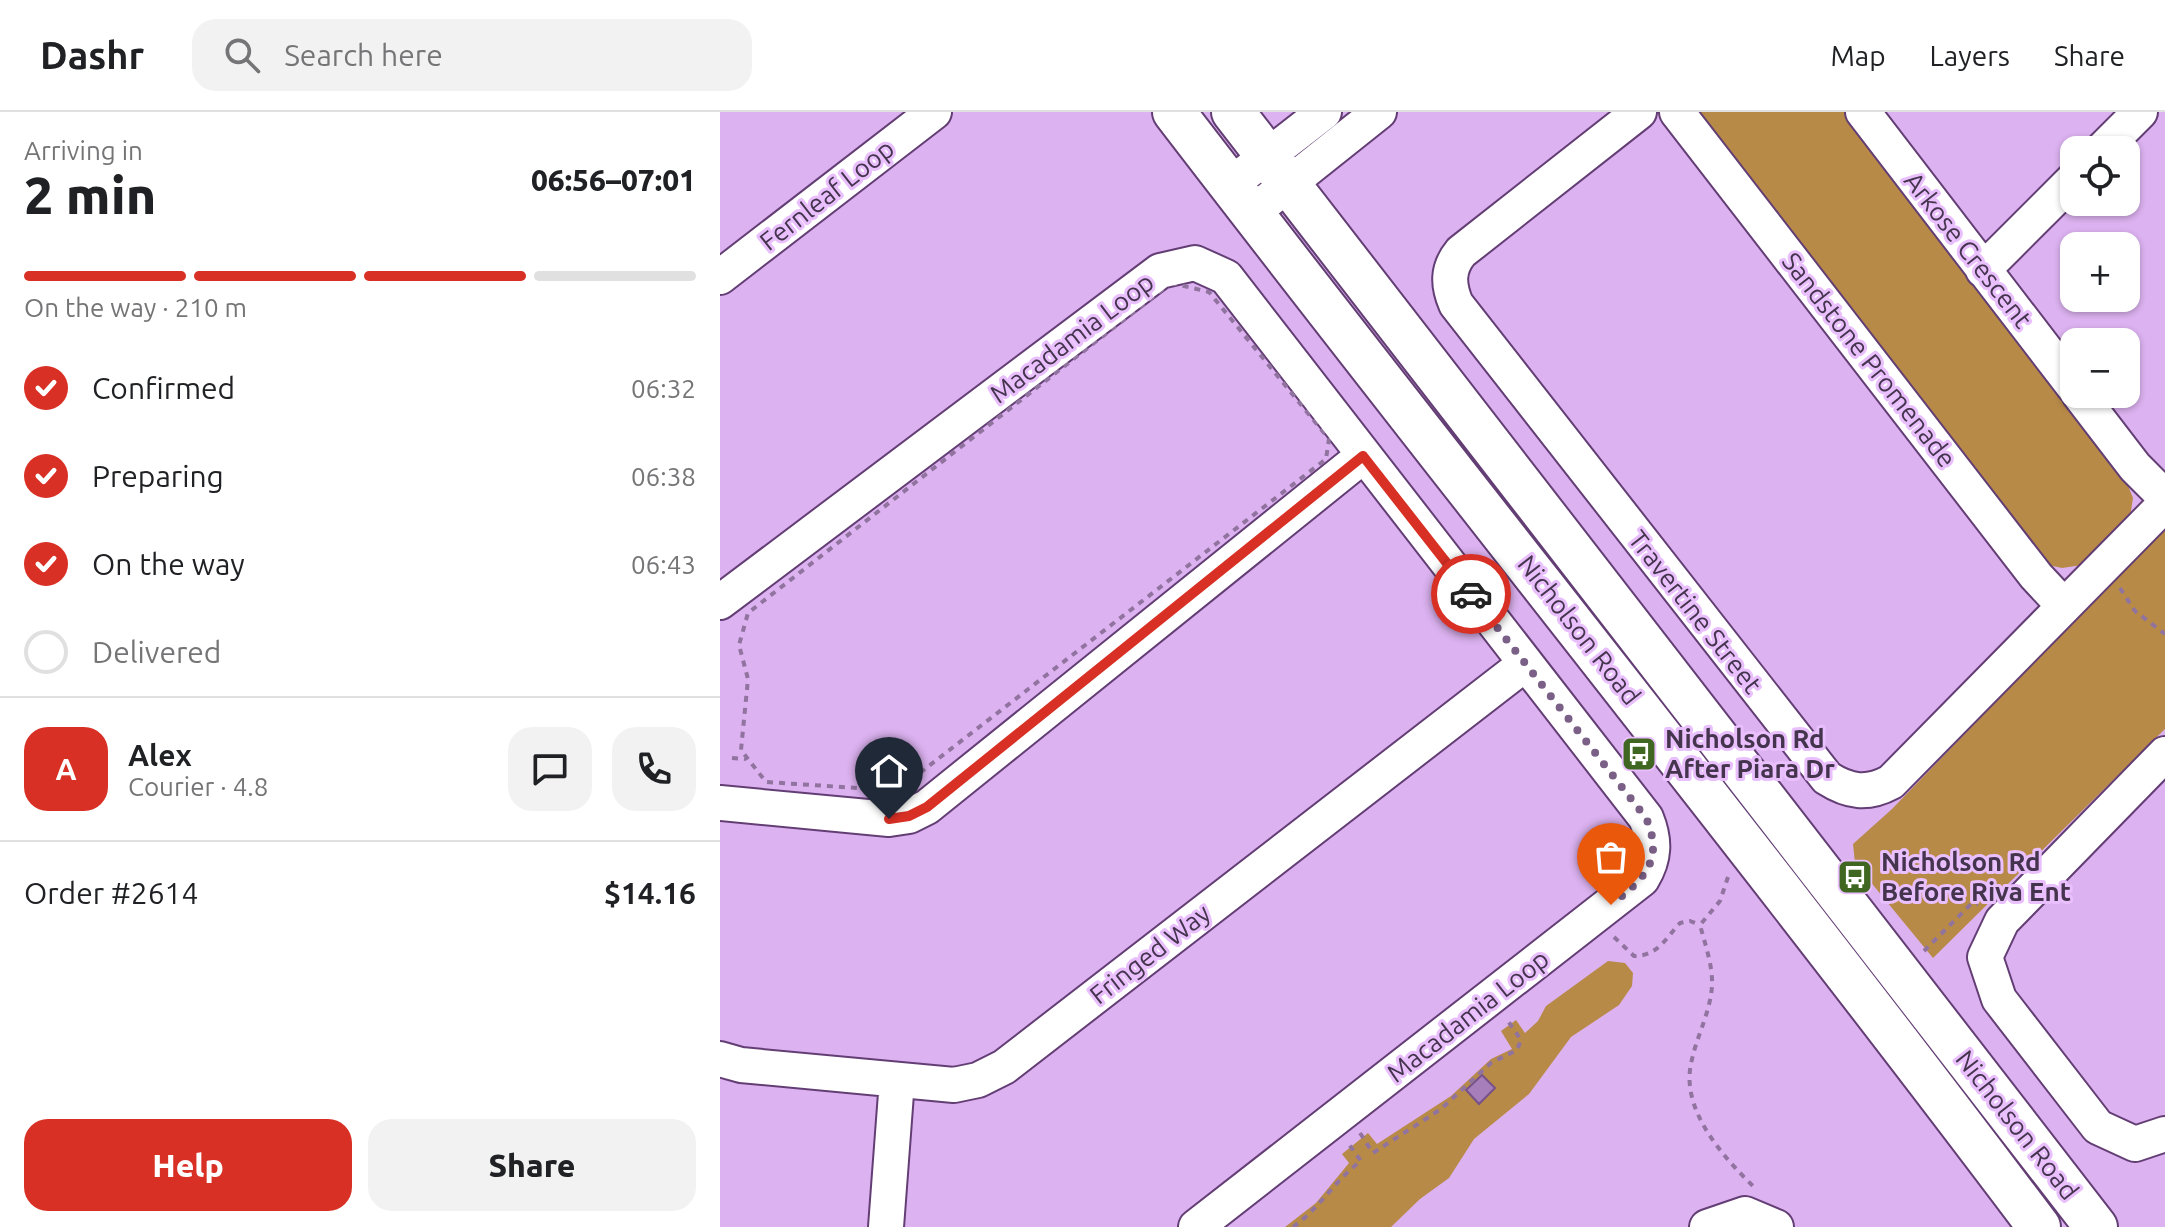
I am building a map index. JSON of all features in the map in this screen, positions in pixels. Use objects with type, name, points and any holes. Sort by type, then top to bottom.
[{"type":"main road","name":"Nicholson Road","points":[[1174,112],[1369,367],[1718,808],[2039,1227]]},
{"type":"main road","name":"Nicholson Road","points":[[1233,112],[2096,1227]]},
{"type":"street","name":"Fernleaf Loop","points":[[720,277],[934,112]]},
{"type":"street","points":[[1278,170],[1324,112]]},
{"type":"street","points":[[1241,199],[1278,170],[1379,112]]},
{"type":"street","name":"Travertine Street","points":[[1639,112],[1461,252],[1449,274],[1451,291],[1456,304],[1819,771],[1853,791],[1871,791],[1891,782],[2165,504]]},
{"type":"street","name":"Sandstone Promenade","points":[[1677,112],[2036,576],[2064,606]]},
{"type":"street","name":"Arkose Crescent","points":[[1863,112],[2060,369]]},
{"type":"street","points":[[2116,136],[2140,112]]},
{"type":"street","points":[[1983,270],[2060,193]]},
{"type":"street","name":"Macadamia Loop","points":[[720,602],[1160,271],[1195,263],[1226,277],[1646,818],[1654,847],[1650,866],[1642,879],[1196,1227]]},
{"type":"street","points":[[2090,408],[2135,467],[2165,497]]},
{"type":"street","points":[[720,803],[889,819],[909,816],[927,807],[1363,456]]},
{"type":"street","name":"Fringed Way","points":[[720,1059],[741,1065],[954,1085],[978,1080],[1004,1067],[1525,664]]},
{"type":"street","points":[[2165,754],[2002,921],[1985,957],[1999,999],[2098,1127],[2135,1144],[2165,1134]]},
{"type":"street","points":[[886,1227],[897,1080]]},
{"type":"street","points":[[1707,1227],[1745,1214],[1770,1212]]},
{"type":"path","points":[[732,758],[746,759],[766,782],[873,789],[921,772],[1326,459],[1329,439],[1209,292],[1171,283],[748,613],[739,645],[748,679],[741,750],[746,759]]},
{"type":"path","points":[[2120,588],[2135,611],[2165,634]]},
{"type":"path","points":[[1700,925],[1720,901],[1731,868]]},
{"type":"path","points":[[1614,936],[1634,956],[1645,956],[1663,945],[1680,923],[1690,921],[1700,925]]},
{"type":"path","points":[[1700,925],[1713,983],[1705,1021],[1690,1065],[1693,1101],[1733,1167],[1770,1212]]},
{"type":"path","points":[[1358,1131],[1373,1153],[1441,1109],[1480,1072],[1521,1045],[1506,1018]]},
{"type":"path","points":[[1293,1227],[1361,1161],[1347,1140]]},
{"type":"shaded area","points":[[1692,112],[1846,112],[2060,388],[2060,408],[2075,408],[2120,466],[2133,498],[2130,517],[2082,565],[2062,568],[2048,565]]},
{"type":"shaded area","points":[[2165,527],[2165,729],[1933,958],[1855,863],[1853,844],[1892,809]]},
{"type":"shaded area","points":[[1608,961],[1625,963],[1633,973],[1632,986],[1619,1005],[1571,1037],[1529,1094],[1474,1139],[1449,1178],[1420,1199],[1391,1227],[1285,1227],[1316,1203],[1349,1163],[1342,1154],[1368,1133],[1377,1144],[1451,1096],[1491,1059],[1512,1049],[1501,1031],[1516,1020],[1525,1033],[1538,1021],[1546,1006]]},
{"type":"building","points":[[1482,1075],[1495,1088],[1479,1104],[1466,1090]]},
{"type":"way so far","points":[[1471,594],[1646,818],[1654,847],[1650,866],[1642,879],[1611,905]]},
{"type":"place","name":"Nicholson Rd After Piara Dr","points":[[1639,754]]},
{"type":"place","name":"Nicholson Rd Before Riva Ent","points":[[1855,877]]},
{"type":"route","points":[[889,819],[909,816],[927,807],[1363,456],[1471,594]]}]
